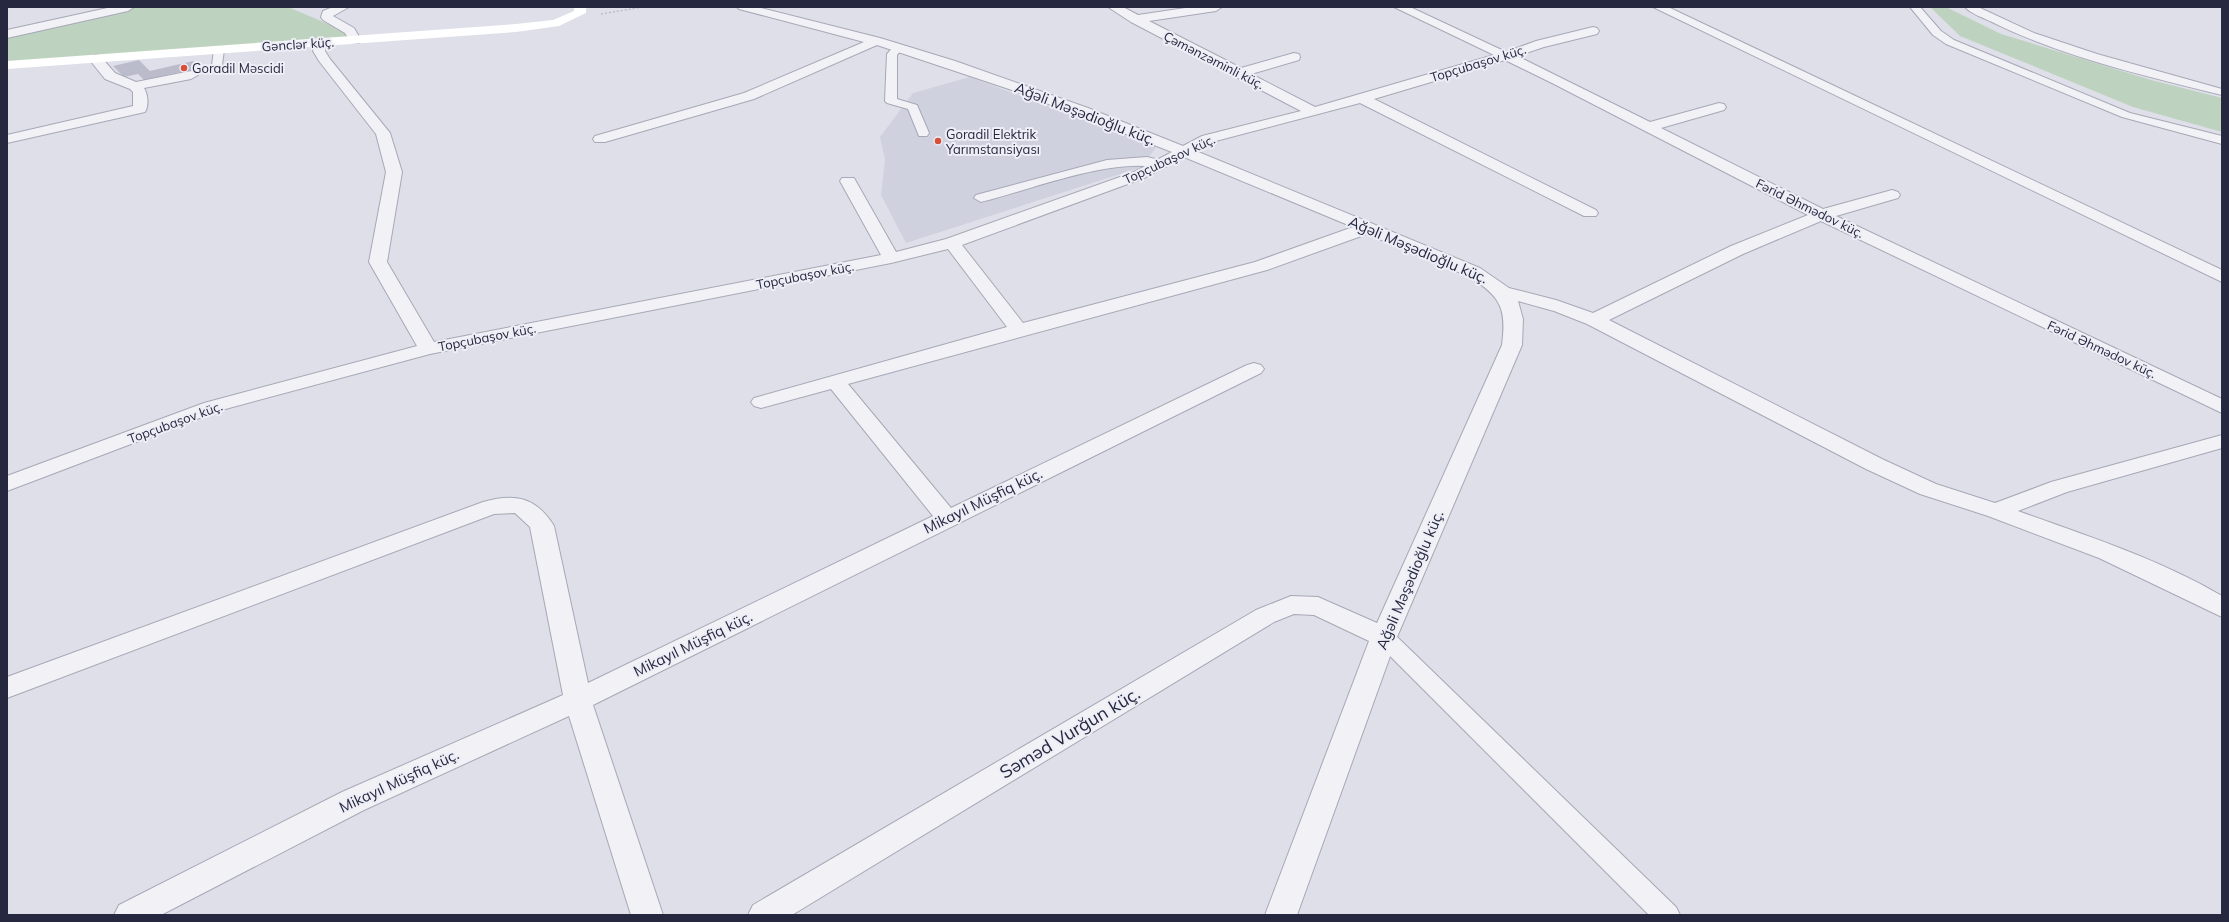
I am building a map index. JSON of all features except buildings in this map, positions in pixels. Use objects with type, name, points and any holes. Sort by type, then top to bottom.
[{"type":"street","points":[[7,34],[128,7]]},
{"type":"street","points":[[343,7],[327,14],[327,17],[350,31],[355,40]]},
{"type":"street","name":"Ağəli Məşədioğlu küç.","points":[[742,7],[898,48],[1004,83],[1181,151],[1474,272],[1492,282],[1503,293],[1512,307],[1515,323],[1512,345],[1384,637],[1281,915]]},
{"type":"street","name":"Çəmənzəminli küç.","points":[[1114,7],[1314,112]]},
{"type":"street","points":[[1135,19],[1216,7]]},
{"type":"street","name":"Fərid Əhmədov küç.","points":[[1400,7],[1506,56],[1822,215],[2222,407]]},
{"type":"street","points":[[1659,7],[2222,277]]},
{"type":"street","points":[[774,15],[796,8]]},
{"type":"street","points":[[57,11],[70,20]]},
{"type":"street","name":"Gənclər küç.","points":[[7,65],[321,43],[540,25],[577,12]]},
{"type":"street","name":"Topçubaşov küç.","points":[[7,484],[211,407],[428,349],[891,258],[952,243],[1139,175],[1181,151],[1226,133],[1314,112],[1506,56],[1540,44],[1593,31]]},
{"type":"street","points":[[600,139],[749,96],[794,78],[876,41]]},
{"type":"street","points":[[321,43],[319,51],[325,61],[383,133],[394,172],[378,262],[428,349]]},
{"type":"street","points":[[1238,73],[1294,57]]},
{"type":"street","points":[[7,139],[140,109],[140,92],[135,86],[110,76],[95,59]]},
{"type":"street","points":[[135,86],[191,75]]},
{"type":"street","points":[[1361,98],[1590,213]]},
{"type":"street","points":[[1648,127],[1719,107]]},
{"type":"street","points":[[848,181],[891,258]]},
{"type":"street","points":[[1594,320],[1737,250],[1822,215],[1892,195]]},
{"type":"street","points":[[761,402],[1019,330],[1261,266],[1367,228]]},
{"type":"street","points":[[952,243],[1019,330]]},
{"type":"street","points":[[1503,293],[1535,298],[1564,306],[1874,464],[1928,489],[1996,511],[2108,552],[2197,593],[2222,608]]},
{"type":"street","name":"Mikayıl Müşfiq küç.","points":[[130,915],[353,801],[578,700],[1254,369]]},
{"type":"street","points":[[835,381],[948,518]]},
{"type":"street","points":[[1996,511],[2059,487],[2222,441]]},
{"type":"street","points":[[7,688],[491,507],[517,504],[532,511],[542,526],[578,700],[647,915]]},
{"type":"street","name":"Səməd Vurğun küç.","points":[[764,915],[1265,616],[1291,605],[1318,606],[1384,637]]},
{"type":"lane","points":[[1915,7],[1937,33],[1950,42],[2126,115],[2222,140]]},
{"type":"lane","points":[[1970,7],[1994,20],[2043,40],[2086,55],[2222,92]]},
{"type":"lane","points":[[898,48],[892,54],[891,100],[912,107],[923,133]]},
{"type":"lane","points":[[217,65],[218,50]]},
{"type":"lane","points":[[981,198],[1107,164],[1147,161],[1160,164]]},
{"type":"lane","points":[[1384,637],[1668,915]]},
{"type":"path","points":[[577,12],[643,7]]},
{"type":"shaded area","points":[[970,77],[1156,147],[1142,167],[906,243],[881,195],[885,160],[880,137],[913,93]]},
{"type":"green space","points":[[132,7],[288,7],[347,32],[347,37],[7,62],[7,36]]},
{"type":"green space","points":[[1930,7],[1946,7],[2001,34],[2151,80],[2222,98],[2222,132],[2133,107],[1960,36]]},
{"type":"place","name":"Goradil Məscidi","points":[[184,68]]},
{"type":"place","name":"Goradil Elektrik Yarımstansiyası","points":[[938,141]]}]
